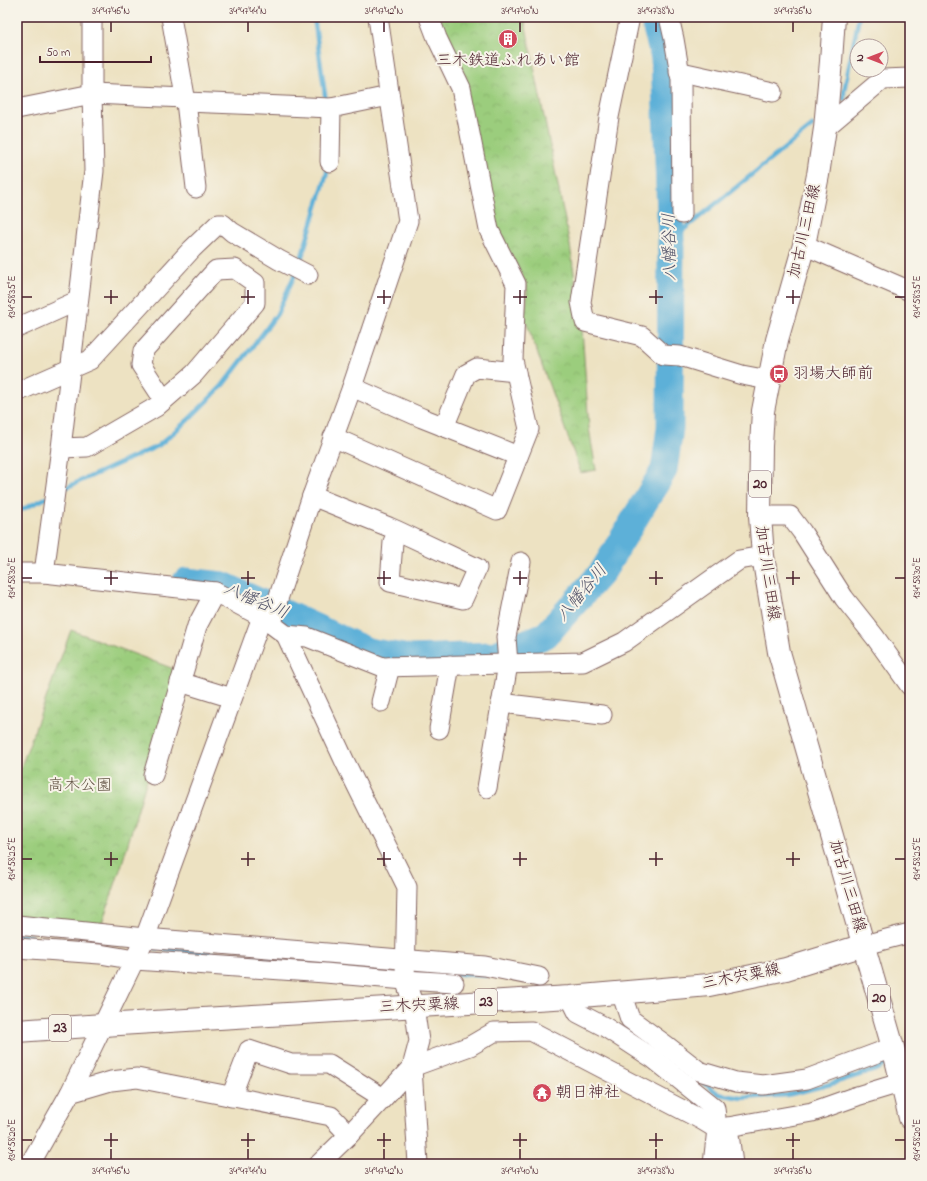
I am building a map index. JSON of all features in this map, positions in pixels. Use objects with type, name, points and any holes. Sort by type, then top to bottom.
[{"type":"main road","name":"加古川三田線","points":[[834,17],[825,128],[818,175],[804,244],[777,340],[763,411],[760,446],[760,516],[762,556],[779,652],[899,1065],[910,1118]]},
{"type":"main road","name":"三木宍粟線","points":[[17,1031],[570,997],[709,985],[786,969],[864,946]]},
{"type":"street","points":[[45,564],[61,448],[77,301],[94,172],[92,17]]},
{"type":"street","points":[[171,17],[185,100],[196,188]]},
{"type":"street","points":[[30,1164],[70,1093],[146,938],[232,698],[273,625],[278,599],[312,496],[352,387],[408,221],[378,17]]},
{"type":"street","points":[[333,437],[497,510],[529,429],[513,360],[516,284],[489,230],[461,88],[437,38],[429,17]]},
{"type":"street","points":[[630,17],[610,118],[580,302],[585,322],[642,336],[671,355],[742,375],[768,380]]},
{"type":"street","points":[[669,17],[681,80],[682,214]]},
{"type":"street","points":[[679,72],[773,92]]},
{"type":"street","points":[[825,128],[883,79],[910,78]]},
{"type":"street","points":[[17,109],[92,94],[331,108],[389,96]]},
{"type":"street","points":[[330,162],[331,108]]},
{"type":"street","points":[[17,392],[90,360],[192,249],[218,224],[224,224],[232,232],[269,255],[308,275]]},
{"type":"street","points":[[804,244],[910,291]]},
{"type":"street","points":[[250,280],[269,255]]},
{"type":"street","points":[[61,448],[87,447],[156,407],[194,374],[255,303],[255,283],[236,269],[216,270],[143,351],[141,365],[164,400]]},
{"type":"street","points":[[18,323],[77,301]]},
{"type":"street","points":[[444,427],[466,374],[477,368],[516,372]]},
{"type":"street","points":[[352,387],[422,418],[518,456]]},
{"type":"street","points":[[312,496],[398,531],[477,568],[463,599],[390,582],[393,542],[398,531]]},
{"type":"street","points":[[760,516],[790,516],[802,532],[844,598],[875,637],[910,686]]},
{"type":"street","points":[[17,573],[45,564],[215,592],[273,625],[383,667],[583,662],[624,642],[739,560],[762,556]]},
{"type":"street","points":[[487,788],[508,664],[506,637],[521,562]]},
{"type":"street","points":[[153,775],[197,626],[215,592]]},
{"type":"street","points":[[273,625],[345,762],[407,887],[405,980],[414,1006],[419,1041],[412,1068],[418,1164]]},
{"type":"street","points":[[439,729],[450,665]]},
{"type":"street","points":[[381,702],[390,666]]},
{"type":"street","points":[[180,682],[232,698]]},
{"type":"street","points":[[501,703],[602,716]]},
{"type":"street","points":[[17,925],[146,938],[485,966],[539,977]]},
{"type":"street","points":[[864,946],[910,933]]},
{"type":"street","points":[[17,948],[100,954],[135,960],[454,983]]},
{"type":"street","points":[[621,992],[630,1019],[698,1071],[736,1082],[764,1085],[899,1065]]},
{"type":"street","points":[[570,997],[578,1013],[605,1027],[654,1059],[715,1108],[733,1164]]},
{"type":"street","points":[[319,1164],[349,1135],[412,1068],[470,1046],[494,1032],[532,1031],[722,1128],[812,1112],[857,1096],[899,1065]]},
{"type":"street","points":[[231,1097],[249,1050],[291,1064],[329,1064],[383,1098]]},
{"type":"street","points":[[70,1093],[111,1081],[137,1078],[331,1116],[349,1135]]},
{"type":"street","points":[[713,1164],[722,1128]]},
{"type":"green space","points":[[439,17],[524,17],[570,245],[582,329],[589,428],[596,470],[581,473],[524,316],[527,301],[527,286],[497,227],[449,46]]},
{"type":"green space","name":"高木公園","points":[[71,630],[179,671],[121,867],[101,926],[17,919],[17,778]]},
{"type":"waterway","points":[[314,17],[326,102]]},
{"type":"waterway","name":"八幡谷川","points":[[186,581],[223,585],[368,651],[410,658],[493,655],[546,635],[603,571],[664,470],[670,428],[671,240],[664,58],[653,17]]},
{"type":"waterway","points":[[844,99],[844,91],[859,17]]},
{"type":"waterway","points":[[671,240],[812,126]]},
{"type":"waterway","points":[[299,266],[327,173],[327,166]]},
{"type":"waterway","points":[[65,488],[158,446],[188,420],[222,386],[277,314],[295,274]]},
{"type":"waterway","points":[[17,512],[46,498]]},
{"type":"waterway","points":[[17,935],[30,936]]},
{"type":"waterway","points":[[155,948],[313,963]]},
{"type":"waterway","points":[[348,966],[401,970]]},
{"type":"waterway","points":[[410,970],[486,976]]},
{"type":"waterway","points":[[901,1056],[910,1051]]},
{"type":"waterway","points":[[697,1078],[719,1094],[742,1098],[787,1095],[827,1085],[875,1070],[891,1061]]},
{"type":"place","name":"三木鉄道ふれあい館","points":[[508,39]]},
{"type":"place","name":"羽場大師前","points":[[779,374]]},
{"type":"place","name":"朝日神社","points":[[542,1093]]}]
